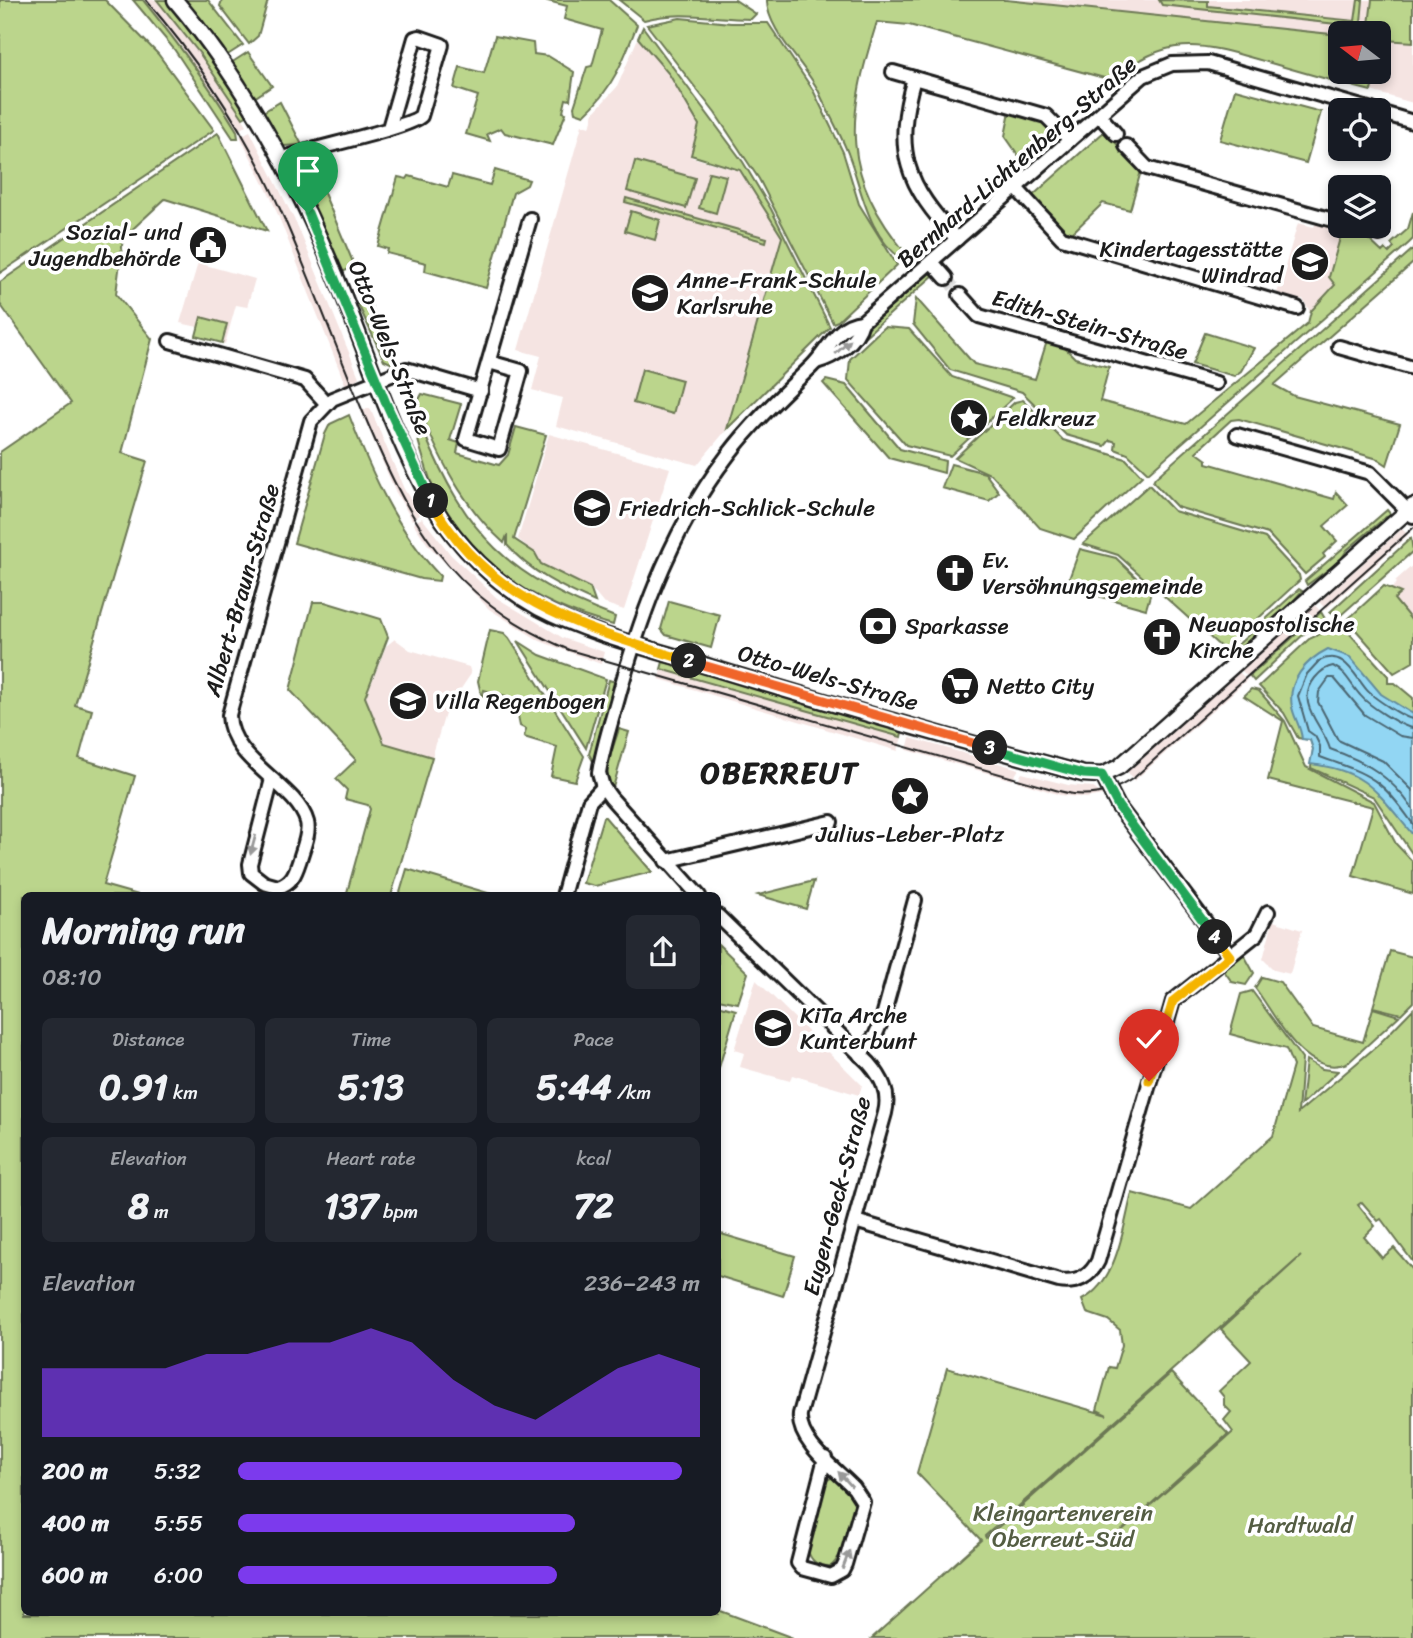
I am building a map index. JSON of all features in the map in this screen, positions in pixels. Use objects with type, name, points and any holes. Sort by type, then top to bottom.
[{"type":"street","name":"Otto-Wels-Straße","points":[[175,0],[228,68],[281,159],[321,240],[378,380],[433,504],[471,555],[498,580],[537,607],[577,624],[635,643],[927,730],[1083,774],[1102,775]]},
{"type":"street","points":[[281,159],[307,149],[389,128],[417,120],[421,116],[442,45],[438,42],[415,38],[389,128]]},
{"type":"street","name":"Bernhard-Lichtenberg-Straße","points":[[603,788],[599,773],[635,643],[662,569],[709,482],[748,430],[816,362],[826,344],[844,329],[862,322],[1143,76],[1167,66],[1208,63],[1330,98]]},
{"type":"street","points":[[893,72],[1046,116],[1070,140]]},
{"type":"street","points":[[914,78],[903,118],[905,159],[921,197],[957,239]]},
{"type":"street","points":[[1099,115],[1116,134]]},
{"type":"street","points":[[1391,116],[1413,122]]},
{"type":"street","points":[[1126,146],[1147,168],[1328,219]]},
{"type":"street","points":[[1016,188],[1062,238],[1297,308]]},
{"type":"street","points":[[489,362],[521,371],[499,449],[466,439],[530,219]]},
{"type":"street","points":[[932,262],[946,278]]},
{"type":"street","name":"Edith-Stein-Straße","points":[[960,295],[979,316],[1216,383]]},
{"type":"street","points":[[170,341],[305,380],[326,403],[406,369],[481,391]]},
{"type":"street","points":[[1339,347],[1413,368]]},
{"type":"street","name":"Albert-Braun-Straße","points":[[272,779],[250,864],[251,873],[257,879],[278,887],[293,878],[308,829],[303,814],[272,779],[235,741],[229,715],[311,421],[326,403]]},
{"type":"street","points":[[1230,956],[1118,806],[1102,775],[1119,767],[1312,598],[1334,574],[1411,511],[1370,473],[1237,435]]},
{"type":"street","points":[[564,892],[589,802],[603,788],[695,892]]},
{"type":"street","points":[[666,861],[831,822]]},
{"type":"street","points":[[860,1055],[876,1036],[882,1020],[915,900]]},
{"type":"street","points":[[855,1221],[1059,1281],[1072,1282],[1085,1277],[1098,1261],[1171,1005],[1182,991],[1257,934],[1268,912]]},
{"type":"street","name":"Eugen-Geck-Straße","points":[[721,919],[880,1076],[887,1105],[800,1414],[799,1424],[804,1436],[825,1458],[863,1502],[845,1564],[842,1570],[831,1576],[802,1568],[798,1563],[825,1458]]},
{"type":"shaded area","points":[[143,0],[157,0],[171,16],[215,75],[247,125],[237,131],[180,45]]},
{"type":"shaded area","points":[[1009,0],[1372,0],[1369,21],[1328,21],[1328,34]]},
{"type":"shaded area","name":"Anne-Frank-Schule Karlsruhe","points":[[638,38],[669,74],[699,125],[691,157],[740,171],[782,237],[727,429],[697,465],[556,426],[563,398],[532,390],[541,356],[518,350],[582,125],[590,127],[594,112],[617,87]]},
{"type":"shaded area","points":[[1391,40],[1413,42],[1413,103],[1371,91],[1373,84],[1391,84]]},
{"type":"shaded area","points":[[250,131],[298,227],[359,377],[352,383],[345,384],[272,200],[240,136]]},
{"type":"shaded area","name":"Kindertagesstätte Windrad","points":[[1298,223],[1314,227],[1316,223],[1328,227],[1328,238],[1340,238],[1329,276],[1335,284],[1310,312],[1303,299],[1290,301],[1276,297]]},
{"type":"shaded area","points":[[198,263],[255,279],[247,307],[236,305],[225,344],[196,336],[198,327],[180,323]]},
{"type":"shaded area","points":[[370,408],[404,489],[420,515],[412,520],[395,491],[361,411]]},
{"type":"shaded area","name":"Friedrich-Schlick-Schule","points":[[549,434],[670,468],[624,610],[603,603],[590,587],[541,564],[535,553],[518,539]]},
{"type":"shaded area","points":[[422,518],[451,555],[497,598],[563,638],[604,652],[601,664],[540,641],[489,609],[428,545],[413,523]]},
{"type":"shaded area","points":[[1402,529],[1408,535],[1326,609],[1319,602]]},
{"type":"shaded area","points":[[1413,565],[1413,622],[1394,598],[1400,593],[1391,589],[1397,583],[1395,581]]},
{"type":"shaded area","points":[[1314,604],[1321,612],[1249,678],[1241,670]]},
{"type":"shaded area","name":"Villa Regenbogen","points":[[395,639],[410,650],[469,667],[471,674],[456,696],[451,694],[432,757],[384,743],[366,697],[386,646]]},
{"type":"shaded area","points":[[661,669],[902,737],[898,751],[659,679]]},
{"type":"shaded area","points":[[1239,672],[1247,680],[1134,781],[1127,771]]},
{"type":"shaded area","points":[[910,738],[1019,769],[1012,780],[907,750]]},
{"type":"shaded area","points":[[1022,773],[1068,785],[1092,787],[1103,795],[1086,798],[1060,795],[1017,781]]},
{"type":"shaded area","points":[[1273,921],[1302,930],[1290,974],[1274,970],[1263,959]]},
{"type":"shaded area","name":"KiTa Arche Kunterbunt","points":[[756,980],[862,1085],[859,1095],[792,1075],[790,1081],[740,1067],[744,1053],[734,1050]]},
{"type":"green space","points":[[0,0],[105,0],[158,54],[214,130],[0,273]]},
{"type":"green space","points":[[133,0],[143,0],[180,48],[237,131],[238,138],[233,138],[174,49]]},
{"type":"green space","points":[[157,0],[167,0],[250,114],[243,118],[200,54]]},
{"type":"green space","points":[[184,0],[208,0],[243,45],[226,56]]},
{"type":"green space","points":[[222,0],[268,0],[258,36],[249,44],[220,6]]},
{"type":"green space","points":[[544,0],[609,0],[637,25],[610,85],[584,115],[575,112],[574,107],[587,67],[592,66],[602,30],[564,19],[567,6]]},
{"type":"green space","points":[[619,0],[735,0],[756,14],[751,19],[685,15],[644,20]]},
{"type":"green space","points":[[767,0],[1006,0],[1328,34],[1328,79],[1243,55],[1184,46],[1148,56],[1108,83],[1104,78],[909,25],[877,22],[859,88],[855,145],[860,172],[870,198],[908,256],[902,259],[881,238],[868,212],[849,156],[819,92],[780,35],[768,11]]},
{"type":"green space","points":[[1159,0],[1208,1],[1208,6],[1355,21],[1328,23],[1162,5]]},
{"type":"green space","points":[[1358,0],[1363,0],[1361,21],[1355,21]]},
{"type":"green space","points":[[1372,0],[1413,0],[1413,42],[1391,40],[1391,21],[1369,21]]},
{"type":"green space","points":[[680,18],[768,23],[813,90],[843,152],[859,204],[897,265],[838,321],[833,323],[759,179],[715,113],[647,25]]},
{"type":"green space","points":[[643,27],[743,162],[771,209],[830,327],[727,429],[782,237],[740,170],[691,155],[699,125],[669,74],[638,38]]},
{"type":"green space","points":[[495,36],[533,43],[534,54],[548,56],[574,72],[570,100],[566,99],[563,112],[566,113],[553,145],[505,133],[501,128],[487,134],[490,141],[466,134],[478,96],[454,88],[460,67],[484,73]]},
{"type":"green space","points":[[248,52],[272,86],[254,98],[231,63]]},
{"type":"green space","points":[[1346,84],[1373,84],[1371,91]]},
{"type":"green space","points":[[1235,89],[1321,112],[1306,163],[1220,140]]},
{"type":"green space","points":[[280,102],[302,145],[283,146],[263,112]]},
{"type":"green space","points":[[1010,111],[1045,121],[1054,131],[1021,159],[1005,136]]},
{"type":"green space","points":[[1105,131],[1141,171],[1130,210],[1103,203],[1068,237],[1030,198]]},
{"type":"green space","points":[[218,133],[267,231],[165,199],[123,238],[116,294],[152,339],[122,453],[147,461],[75,705],[92,710],[79,758],[135,776],[103,885],[128,892],[21,892],[21,1616],[721,1616],[721,1611],[793,1638],[0,1638],[0,452],[71,403],[0,304],[0,282]]},
{"type":"green space","points":[[308,155],[355,267],[342,272],[294,170],[300,157]]},
{"type":"green space","points":[[635,161],[695,178],[686,208],[627,191]]},
{"type":"green space","points":[[495,170],[529,180],[527,185],[513,193],[486,288],[425,271],[426,263],[387,253],[388,249],[378,246],[398,177],[407,179],[409,176],[448,187],[452,175],[490,185]]},
{"type":"green space","points":[[709,172],[726,176],[716,213],[699,208]]},
{"type":"green space","points":[[626,198],[767,238],[766,242],[625,202]]},
{"type":"green space","points":[[631,211],[660,220],[655,240],[625,231]]},
{"type":"green space","points":[[1413,212],[1413,239],[1409,243],[1148,473],[1128,454],[1115,449],[1116,442],[1110,440],[1105,446],[1066,435],[1022,392],[950,370],[913,324],[916,298],[974,364],[1035,379],[1047,341],[1063,346],[1075,358],[1109,367],[1100,401],[1186,424],[1308,323],[1311,311],[1335,285],[1329,277],[1340,238],[1367,238],[1382,252],[1385,249],[1389,253],[1394,248],[1391,244],[1408,229]]},
{"type":"green space","points":[[1413,249],[1413,263],[1274,385],[1294,396],[1400,424],[1387,465],[1378,459],[1239,419],[1231,420],[1196,452],[1207,460],[1207,463],[1334,499],[1336,492],[1348,505],[1324,526],[1337,541],[1323,554],[1325,557],[1305,574],[1268,534],[1177,507],[1153,482],[1155,478]]},
{"type":"green space","points":[[926,272],[935,274],[853,347],[868,324]]},
{"type":"green space","points":[[369,299],[395,365],[384,360],[358,304]]},
{"type":"green space","points":[[201,317],[227,324],[222,343],[196,336]]},
{"type":"green space","points":[[884,327],[909,329],[952,377],[1013,398],[950,456],[906,445],[848,380],[850,359]]},
{"type":"green space","points":[[1205,333],[1254,348],[1241,371],[1234,376],[1192,364]]},
{"type":"green space","points":[[642,369],[682,380],[673,414],[633,403]]},
{"type":"green space","points":[[826,380],[846,385],[900,449],[945,461],[944,473],[889,458],[823,383]]},
{"type":"green space","points":[[422,394],[461,404],[450,440],[459,443],[457,453],[499,465],[508,455],[516,427],[546,435],[514,539],[535,553],[541,564],[590,588],[595,602],[559,585],[526,563],[507,545],[507,535],[504,543],[475,512],[452,478],[433,442],[417,403]]},
{"type":"green space","points":[[1023,400],[1063,440],[1126,459],[1142,476],[1074,539],[1040,528],[992,475],[955,458],[1015,402]]},
{"type":"green space","points":[[349,415],[387,500],[411,540],[440,576],[439,581],[421,579],[294,543],[325,434],[330,424]]},
{"type":"green space","points":[[423,430],[457,499],[495,548],[546,586],[615,617],[613,625],[557,606],[505,576],[482,558],[462,537],[445,512],[432,485],[416,433]]},
{"type":"green space","points":[[951,464],[985,473],[999,492],[989,501],[942,488]]},
{"type":"green space","points":[[1149,485],[1174,511],[1265,538],[1299,575],[1300,580],[1224,650],[1118,555],[1083,544]]},
{"type":"green space","points":[[1387,510],[1392,516],[1386,517],[1347,550],[1340,561],[1307,585],[1305,581]]},
{"type":"green space","points":[[1411,538],[1413,551],[1341,615],[1330,612]]},
{"type":"green space","points":[[1080,549],[1116,558],[1151,592],[1146,609],[1066,587]]},
{"type":"green space","points":[[1384,586],[1401,593],[1394,599],[1413,622],[1413,662],[1394,673],[1347,620]]},
{"type":"green space","points":[[1299,589],[1302,591],[1282,614],[1231,660],[1227,656],[1233,649]]},
{"type":"green space","points":[[669,601],[720,615],[711,648],[666,635],[661,629]]},
{"type":"green space","points":[[313,602],[325,602],[381,619],[388,637],[365,697],[384,743],[432,757],[392,892],[347,892],[370,809],[368,805],[345,799],[347,790],[336,779],[356,760],[290,690]]},
{"type":"green space","points":[[1321,612],[1327,622],[1305,633],[1254,681],[1250,676]]},
{"type":"green space","points":[[1341,624],[1388,676],[1388,683],[1395,683],[1413,698],[1413,855],[1374,797],[1311,768],[1313,749],[1310,740],[1298,738],[1284,713],[1259,686],[1309,639]]},
{"type":"green space","points":[[490,630],[504,633],[509,638],[584,756],[575,781],[551,776],[557,747],[524,737],[526,729],[520,726],[517,711],[504,704],[506,696],[484,690],[482,698],[478,681]]},
{"type":"green space","points":[[518,641],[540,655],[606,679],[586,748]]},
{"type":"green space","points":[[663,662],[903,728],[901,737],[661,669]]},
{"type":"green space","points":[[609,680],[615,682],[593,761],[589,754]]},
{"type":"green space","points":[[1251,689],[1259,691],[1285,721],[1306,767],[1374,802],[1396,844],[1413,862],[1413,894],[1353,876],[1373,807],[1268,780],[1283,721],[1244,696]]},
{"type":"green space","points":[[619,729],[629,732],[612,791],[608,768]]},
{"type":"green space","points":[[603,817],[652,872],[595,886],[583,883]]},
{"type":"green space","points":[[407,869],[485,892],[400,892]]},
{"type":"green space","points":[[814,881],[806,909],[758,895]]},
{"type":"green space","points":[[721,947],[748,973],[738,1003],[721,1000]]},
{"type":"green space","points":[[1390,951],[1413,957],[1413,1002],[1401,1014],[1373,1007]]},
{"type":"green space","points":[[1243,953],[1254,973],[1246,985],[1232,982],[1222,968]]},
{"type":"green space","points":[[1262,977],[1280,982],[1313,1028],[1363,1042],[1373,1008],[1399,1016],[1349,1062],[1334,1066],[1319,1063],[1294,1043],[1255,988]]},
{"type":"green space","points":[[1252,991],[1302,1059],[1298,1113],[1378,1045],[1413,1009],[1413,1262],[1381,1219],[1378,1221],[1362,1202],[1358,1205],[1375,1226],[1364,1237],[1382,1258],[1394,1248],[1413,1270],[1413,1638],[872,1638],[981,1540],[917,1473],[947,1368],[1107,1415],[1097,1410],[1109,1367],[1115,1368],[1122,1345],[1120,1330],[1108,1320],[1087,1313],[1082,1300],[1104,1280],[1111,1267],[1122,1237],[1132,1193],[1191,1209],[1273,1136],[1293,1066],[1286,1049],[1230,1034],[1241,994]],"holes":[[[1301,1256],[1221,1329],[1251,1361],[1219,1391],[1224,1397],[1224,1405],[1231,1412],[1224,1420],[1233,1432],[1118,1534],[1228,1434],[1171,1373],[986,1538],[985,1536]]]},
{"type":"green space","points":[[721,1006],[736,1010],[721,1061]]},
{"type":"green space","points":[[1306,1060],[1322,1069],[1338,1071],[1301,1105]]},
{"type":"green space","points":[[721,1234],[795,1256],[783,1296],[721,1277]]},
{"type":"green space","points":[[833,1477],[850,1489],[855,1506],[852,1524],[840,1554],[831,1566],[826,1566],[815,1562],[807,1549],[825,1481]]},
{"type":"water","points":[[1328,649],[1350,657],[1381,694],[1413,714],[1413,835],[1381,797],[1359,779],[1330,767],[1310,764],[1313,749],[1310,740],[1302,739],[1292,707],[1292,689],[1306,665]]},
{"type":"tunnel","points":[[946,278],[960,295]]},
{"type":"tram line","points":[[146,0],[187,51],[224,104],[271,188],[376,442],[413,517],[435,549],[461,578],[491,605],[527,629],[569,650],[1059,791],[1089,795],[1108,791],[1135,777],[1413,528]]},
{"type":"place","name":"Sozial- und Jugendbehörde","points":[[208,245]]},
{"type":"place","name":"Kindertagesstätte Windrad","points":[[1310,262]]},
{"type":"place","name":"Anne-Frank-Schule Karlsruhe","points":[[650,293]]},
{"type":"place","name":"Feldkreuz","points":[[969,418]]},
{"type":"place","name":"Friedrich-Schlick-Schule","points":[[592,508]]},
{"type":"place","name":"Ev. Versöhnungsgemeinde","points":[[955,573]]},
{"type":"place","name":"Sparkasse","points":[[878,626]]},
{"type":"place","name":"Neuapostolische Kirche","points":[[1162,637]]},
{"type":"place","name":"Netto City","points":[[960,686]]},
{"type":"place","name":"Villa Regenbogen","points":[[408,701]]},
{"type":"place","name":"Julius-Leber-Platz","points":[[910,796]]},
{"type":"place","name":"KiTa Arche Kunterbunt","points":[[773,1028]]},
{"type":"district","name":"OBERREUT","points":[[780,773]]},
{"type":"route","points":[[308,213],[407,452],[433,504],[462,545],[480,564],[517,594],[558,617],[667,654],[1010,754],[1083,774],[1102,775],[1118,806],[1230,956],[1182,991],[1173,1001],[1149,1081]]},
{"type":"park label","name":"Hardtwald","points":[[1300,1525]]},
{"type":"park label","name":"Kleingartenverein Oberreut-Süd","points":[[1063,1526]]}]
